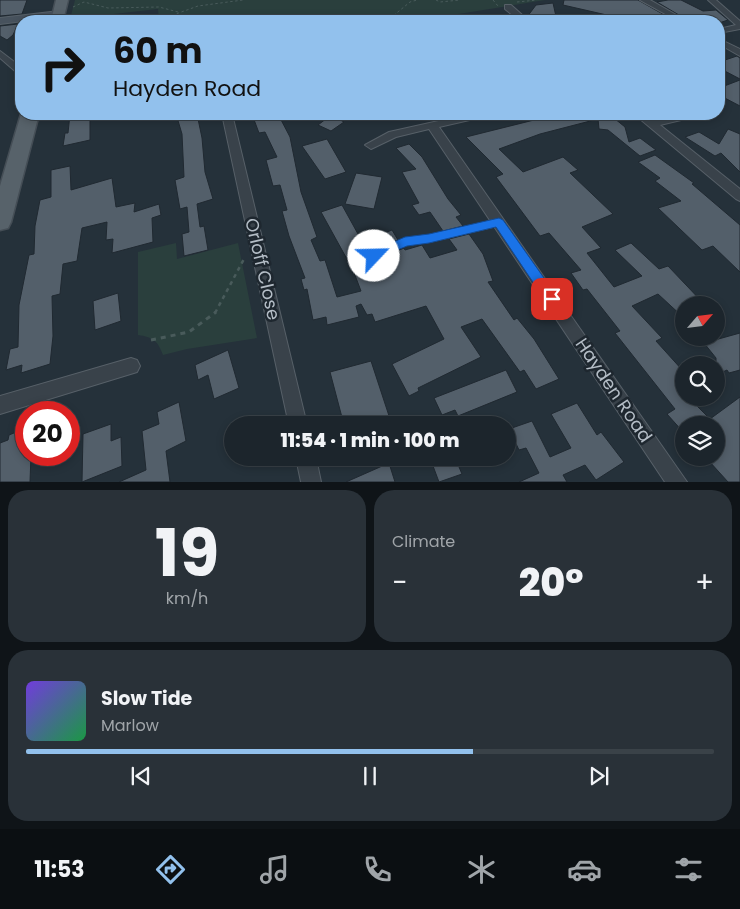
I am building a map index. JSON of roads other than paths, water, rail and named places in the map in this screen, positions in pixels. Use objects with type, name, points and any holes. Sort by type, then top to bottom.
[{"type":"main road","points":[[35,15],[59,11]]},
{"type":"main road","points":[[0,21],[15,18]]},
{"type":"main road","points":[[0,222],[28,120]]},
{"type":"street","points":[[644,0],[672,15]]},
{"type":"street","points":[[712,0],[740,26]]},
{"type":"street","points":[[506,6],[517,15]]},
{"type":"street","points":[[725,30],[740,26]]},
{"type":"street","points":[[725,44],[740,53]]},
{"type":"street","points":[[0,54],[15,66]]},
{"type":"street","name":"Orloff Close","points":[[228,120],[296,416]]},
{"type":"street","points":[[371,145],[394,134],[455,120]]},
{"type":"street","points":[[646,120],[740,196]]},
{"type":"street","points":[[651,124],[668,120]]},
{"type":"street","name":"Hayden Road","points":[[432,125],[677,482]]},
{"type":"street","points":[[0,405],[131,366]]},
{"type":"street","points":[[308,466],[311,482]]},
{"type":"lane","points":[[374,256],[405,242],[429,239],[499,222]]}]
